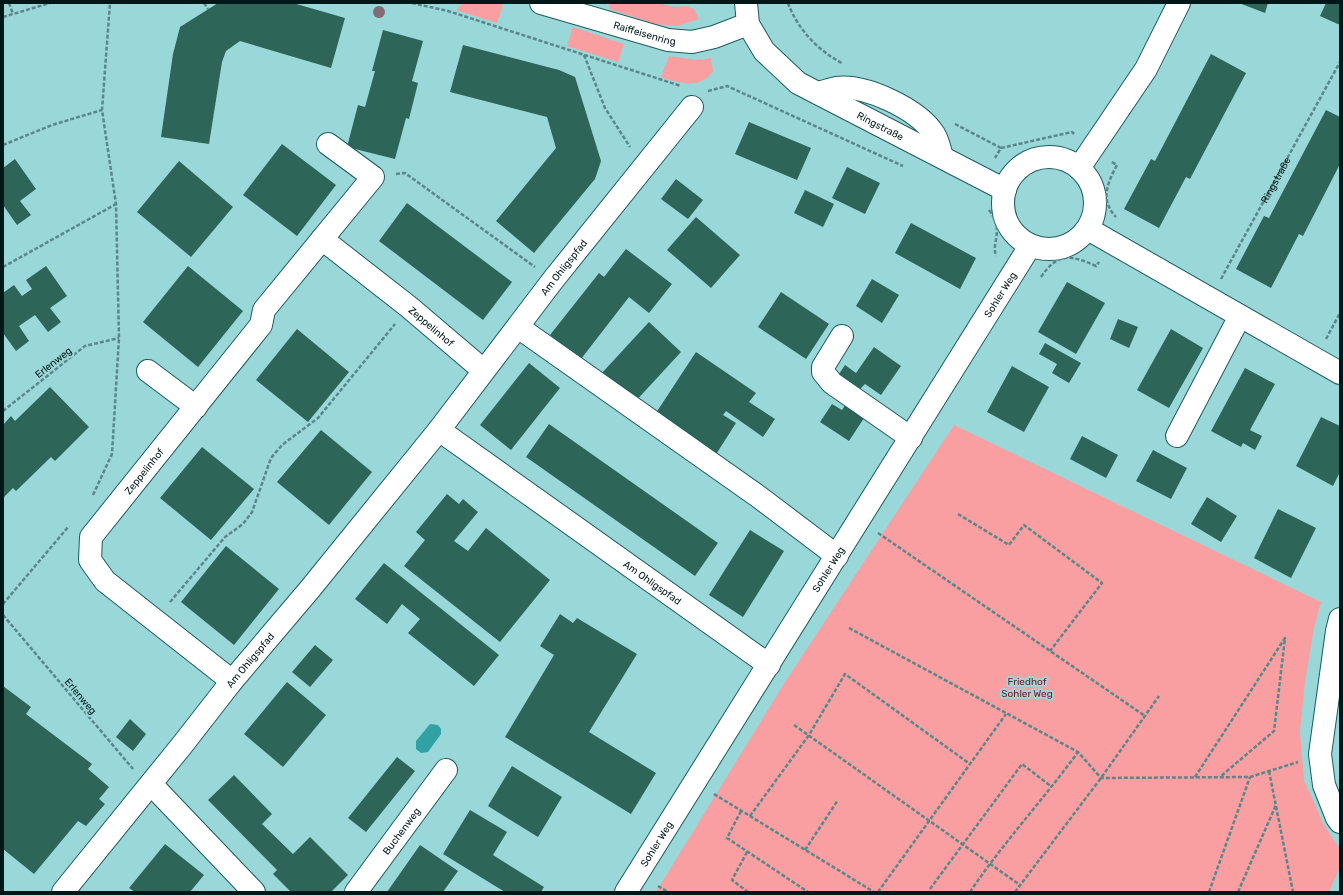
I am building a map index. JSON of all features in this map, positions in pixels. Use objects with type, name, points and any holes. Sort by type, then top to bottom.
[{"type":"street","name":"Raiffeisenring","points":[[541,3],[668,40],[692,42],[714,37],[747,13],[764,51]]},
{"type":"street","points":[[1079,168],[1146,69],[1179,3]]},
{"type":"street","name":"Ringstraße","points":[[764,51],[798,83],[1005,190]]},
{"type":"street","name":"Am Ohligspfad","points":[[63,892],[232,681],[310,589],[439,430],[483,370],[518,327],[553,280],[692,107]]},
{"type":"street","name":"Zeppelinhof","points":[[232,681],[105,581],[90,560],[91,537],[261,325],[264,310],[373,177],[328,144]]},
{"type":"street","points":[[1045,157],[1063,159],[1079,168],[1087,176],[1096,197],[1093,219],[1088,229],[1077,241],[1062,248],[1046,250],[1030,246],[1016,236],[1007,223],[1003,206],[1005,190],[1013,174],[1027,162],[1045,157]]},
{"type":"street","points":[[1088,229],[1340,372]]},
{"type":"street","name":"Zeppelinhof","points":[[322,239],[409,307],[483,370]]},
{"type":"street","name":"Sohler Weg","points":[[626,892],[1030,246]]},
{"type":"street","points":[[1177,436],[1240,316]]},
{"type":"street","points":[[518,327],[759,498],[837,556]]},
{"type":"street","points":[[842,336],[823,367],[823,372],[832,383],[911,438]]},
{"type":"street","points":[[148,371],[196,407]]},
{"type":"street","name":"Am Ohligspfad","points":[[439,430],[768,665]]},
{"type":"street","points":[[1340,619],[1320,754],[1324,785],[1340,822]]},
{"type":"street","name":"Buchenweg","points":[[356,892],[446,770]]},
{"type":"street","points":[[151,784],[254,892]]},
{"type":"path","points":[[9,3],[13,14]]},
{"type":"path","points":[[3,17],[50,3]]},
{"type":"path","points":[[91,498],[112,454],[120,338],[116,204],[102,110],[110,3]]},
{"type":"path","points":[[204,3],[208,9]]},
{"type":"path","points":[[412,3],[448,11],[683,87]]},
{"type":"path","points":[[584,55],[605,108],[644,167]]},
{"type":"path","name":"Ringstraße","points":[[1210,299],[1340,62]]},
{"type":"path","points":[[692,107],[703,93],[727,86],[908,168]]},
{"type":"path","points":[[3,145],[52,125],[102,110]]},
{"type":"path","points":[[984,179],[974,199],[985,204],[996,218],[998,234],[994,255],[1038,282],[1049,265],[1064,257],[1076,257],[1096,266],[1113,243],[1123,224],[1112,212],[1106,198],[1107,186],[1117,166],[1072,132],[1000,148]]},
{"type":"path","points":[[405,173],[553,280]]},
{"type":"path","points":[[3,268],[116,204]]},
{"type":"path","points":[[154,620],[225,537],[243,524],[252,512],[271,458],[282,445],[318,418],[409,307]]},
{"type":"path","points":[[1316,359],[1340,313]]},
{"type":"path","name":"Erlenweg","points":[[3,412],[85,346],[120,338]]},
{"type":"path","points":[[958,514],[1008,545],[1024,526],[1102,583],[1050,651]]},
{"type":"path","points":[[3,604],[72,522]]},
{"type":"path","points":[[874,531],[1145,716]]},
{"type":"path","name":"Erlenweg","points":[[3,615],[128,765],[151,784]]},
{"type":"path","points":[[849,628],[1078,752],[1102,778],[1250,777],[1320,754]]},
{"type":"path","points":[[1195,777],[1285,638],[1274,732],[1220,777]]},
{"type":"path","points":[[750,816],[809,735],[845,674],[970,764]]},
{"type":"path","points":[[1014,892],[1102,778],[1159,696]]},
{"type":"path","points":[[878,892],[1006,714]]},
{"type":"path","points":[[794,725],[1020,885]]},
{"type":"path","points":[[970,892],[989,864],[1052,787],[1078,752]]},
{"type":"path","points":[[930,889],[964,845],[1022,764],[1052,787]]},
{"type":"path","points":[[1269,771],[1293,892]]},
{"type":"path","points":[[1209,892],[1250,777]]},
{"type":"path","points":[[710,791],[874,892]]},
{"type":"path","points":[[805,850],[838,800]]},
{"type":"path","points":[[1238,892],[1276,805]]},
{"type":"path","points":[[741,811],[726,838],[808,892]]},
{"type":"path","points":[[747,852],[732,880],[748,892]]},
{"type":"path","points":[[654,883],[668,892]]},
{"type":"green space","points":[[463,3],[499,3],[503,5],[497,23],[456,10]]},
{"type":"green space","points":[[610,3],[659,3],[674,7],[687,6],[694,9],[699,19],[678,26],[656,24],[609,9]]},
{"type":"green space","points":[[573,27],[624,44],[618,62],[567,46]]},
{"type":"green space","points":[[669,56],[698,60],[711,58],[713,71],[708,77],[696,83],[682,83],[661,77]]},
{"type":"green space","name":"Friedhof Sohler Weg","points":[[954,425],[1321,602],[1314,628],[1305,682],[1300,731],[1304,780],[1324,825],[1340,849],[1340,867],[1329,892],[656,892],[785,682]]},
{"type":"water","points":[[430,724],[438,725],[441,729],[441,734],[428,752],[421,753],[416,749],[416,741]]},
{"type":"building","points":[[218,3],[293,3],[345,18],[331,68],[240,41],[226,51],[222,62],[209,144],[161,137],[173,54],[180,27]]},
{"type":"building","points":[[1239,3],[1268,3],[1265,13]]},
{"type":"building","points":[[1326,3],[1340,3],[1340,25],[1320,16]]},
{"type":"building","points":[[383,30],[423,41],[412,81],[418,83],[409,119],[406,118],[395,159],[347,147],[358,105],[365,107],[375,71],[372,71]]},
{"type":"building","points":[[463,45],[559,70],[575,77],[601,161],[595,179],[534,253],[496,221],[556,148],[547,117],[450,92]]},
{"type":"building","points":[[1211,54],[1246,73],[1190,179],[1186,177],[1159,228],[1124,209],[1151,159],[1155,161]]},
{"type":"building","points":[[1326,110],[1340,117],[1340,164],[1303,236],[1299,234],[1271,288],[1236,269],[1264,216],[1269,218]]},
{"type":"building","points":[[749,122],[811,148],[797,180],[735,154]]},
{"type":"building","points":[[282,144],[336,185],[297,236],[243,195]]},
{"type":"building","points":[[15,159],[36,189],[20,201],[31,215],[17,225],[3,205],[3,168]]},
{"type":"building","points":[[179,161],[233,207],[191,257],[137,212]]},
{"type":"building","points":[[847,167],[880,183],[865,214],[832,198]]},
{"type":"building","points":[[676,179],[703,200],[688,219],[661,199]]},
{"type":"building","points":[[805,190],[834,204],[823,227],[794,213]]},
{"type":"building","points":[[407,203],[512,282],[483,320],[379,241]]},
{"type":"building","points":[[696,217],[740,255],[711,288],[667,250]]},
{"type":"building","points":[[911,223],[976,258],[960,289],[895,253]]},
{"type":"building","points":[[626,249],[672,284],[649,313],[629,297],[581,359],[550,335],[599,273],[604,277]]},
{"type":"building","points":[[46,266],[67,296],[50,308],[61,322],[48,332],[35,315],[19,326],[29,341],[16,351],[3,333],[3,293],[14,285],[22,296],[32,289],[26,280]]},
{"type":"building","points":[[188,266],[243,311],[198,367],[143,322]]},
{"type":"building","points":[[872,279],[899,295],[882,323],[856,306]]},
{"type":"building","points":[[1067,282],[1105,303],[1076,354],[1038,332]]},
{"type":"building","points":[[781,292],[829,324],[806,359],[758,327]]},
{"type":"building","points":[[1118,319],[1138,327],[1129,348],[1110,339]]},
{"type":"building","points":[[649,322],[681,352],[633,404],[601,374]]},
{"type":"building","points":[[297,329],[349,372],[308,422],[256,380]]},
{"type":"building","points":[[1171,329],[1203,348],[1169,408],[1137,390]]},
{"type":"building","points":[[1045,343],[1081,363],[1069,383],[1052,373],[1057,364],[1039,354]]},
{"type":"building","points":[[874,347],[901,366],[881,395],[865,384],[858,391],[837,377],[845,365],[856,373]]},
{"type":"building","points":[[696,352],[756,393],[749,402],[775,419],[763,437],[726,411],[723,415],[736,423],[713,459],[652,419]]},
{"type":"building","points":[[529,363],[560,388],[511,450],[480,425]]},
{"type":"building","points":[[1012,366],[1049,387],[1024,432],[987,412]]},
{"type":"building","points":[[1245,368],[1275,384],[1250,430],[1262,436],[1255,450],[1243,443],[1241,447],[1211,431]]},
{"type":"building","points":[[50,387],[89,427],[55,461],[51,457],[16,491],[13,488],[3,498],[3,425],[11,416],[15,421]]},
{"type":"building","points":[[849,399],[868,412],[849,441],[820,422],[832,404],[842,410]]},
{"type":"building","points":[[1321,417],[1340,426],[1340,472],[1333,486],[1296,466]]},
{"type":"building","points":[[549,424],[718,543],[695,576],[526,457]]},
{"type":"building","points":[[321,430],[372,472],[329,525],[277,482]]},
{"type":"building","points":[[1082,436],[1118,455],[1106,478],[1070,459]]},
{"type":"building","points":[[202,447],[254,489],[211,540],[160,498]]},
{"type":"building","points":[[1153,450],[1187,468],[1171,499],[1136,481]]},
{"type":"building","points":[[447,494],[459,504],[463,499],[478,512],[454,541],[468,551],[486,528],[550,580],[500,642],[404,566],[425,540],[416,532]]},
{"type":"building","points":[[1207,497],[1237,516],[1221,542],[1191,524]]},
{"type":"building","points":[[1278,509],[1316,528],[1291,578],[1254,558]]},
{"type":"building","points":[[750,530],[784,551],[743,617],[709,595]]},
{"type":"building","points":[[226,546],[279,589],[234,645],[181,602]]},
{"type":"building","points":[[384,563],[499,655],[474,686],[408,633],[420,619],[402,604],[387,624],[355,599]]},
{"type":"building","points":[[560,614],[573,623],[577,618],[637,654],[589,732],[656,773],[631,814],[505,737],[554,655],[540,646]]},
{"type":"building","points":[[315,645],[333,660],[310,687],[292,672]]},
{"type":"building","points":[[287,682],[326,715],[283,767],[244,734]]},
{"type":"building","points":[[3,686],[31,707],[26,714],[92,764],[88,769],[109,787],[99,799],[105,804],[86,826],[78,821],[34,874],[3,849]]},
{"type":"building","points":[[130,719],[146,734],[133,751],[116,737]]},
{"type":"building","points":[[397,757],[415,771],[366,832],[348,818]]},
{"type":"building","points":[[512,766],[562,797],[538,837],[488,806]]},
{"type":"building","points":[[234,775],[272,814],[262,824],[293,854],[310,837],[348,875],[331,892],[291,892],[273,874],[277,870],[208,800]]},
{"type":"building","points":[[470,810],[507,832],[493,855],[544,887],[541,892],[505,892],[443,854]]},
{"type":"building","points":[[165,844],[204,875],[190,892],[135,892],[129,888]]},
{"type":"building","points":[[420,845],[458,871],[443,892],[387,892]]}]
